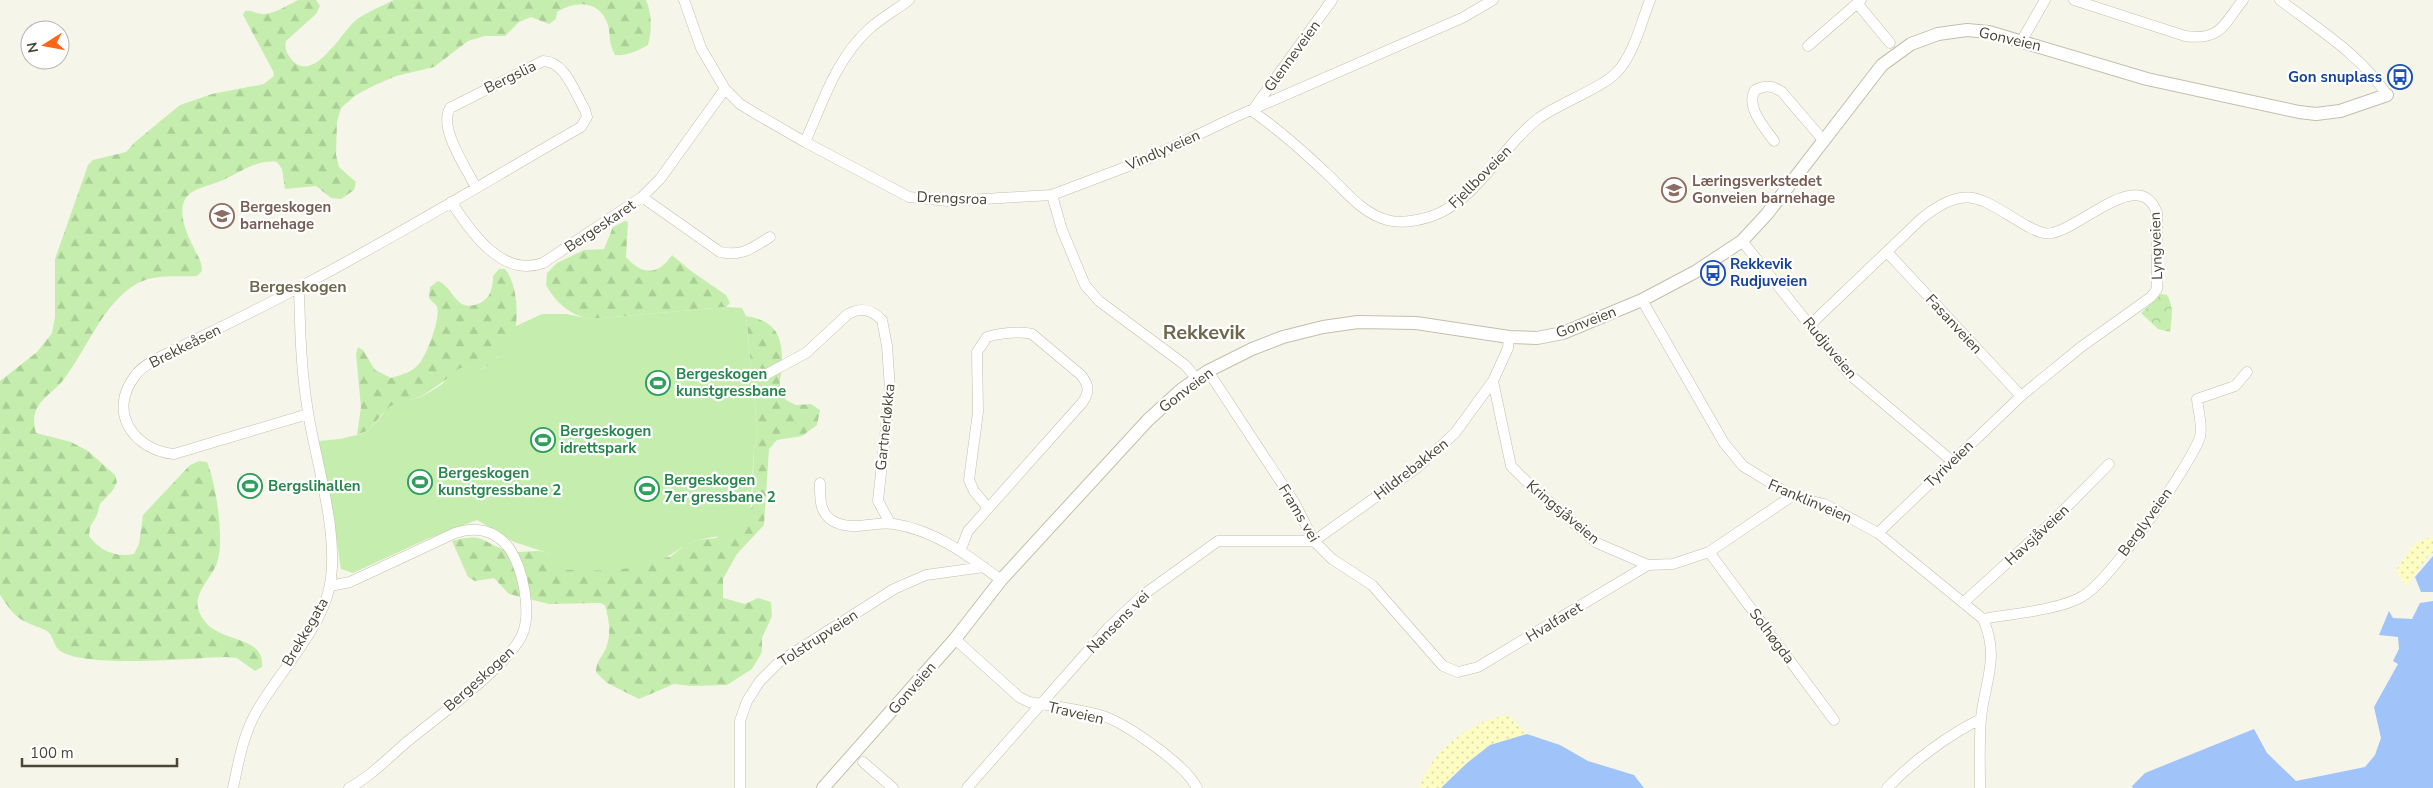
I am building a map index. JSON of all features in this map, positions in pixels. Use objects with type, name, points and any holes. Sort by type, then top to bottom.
[{"type":"street","name":"Drengsroa","points":[[684,0],[701,48],[725,89],[740,104],[805,142],[909,197],[948,201],[1052,196]]},
{"type":"street","points":[[805,142],[848,52],[869,29],[909,0]]},
{"type":"street","name":"Glenneveien","points":[[1252,112],[1332,0]]},
{"type":"street","name":"Vindlyveien","points":[[1052,196],[1147,159],[1462,18],[1493,0]]},
{"type":"street","name":"Fjellboveien","points":[[1252,112],[1266,121],[1324,171],[1359,205],[1375,216],[1389,221],[1404,222],[1426,219],[1442,214],[1462,199],[1537,120],[1615,74],[1624,64],[1650,0]]},
{"type":"street","points":[[2022,40],[2045,0]]},
{"type":"street","points":[[2074,0],[2185,36],[2202,38],[2215,34],[2243,0]]},
{"type":"street","points":[[2280,0],[2360,62],[2375,77],[2387,95]]},
{"type":"street","points":[[1808,46],[1859,2],[1890,43]]},
{"type":"street","name":"Gonveien","points":[[823,788],[955,639],[1001,580],[1148,420],[1203,375],[1252,349],[1323,327],[1358,322],[1435,324],[1509,337],[1537,338],[1563,333],[1642,300],[1695,272],[1742,241],[1767,214],[1882,65],[1911,44],[1938,34],[1967,30],[1988,32],[2022,40],[2146,79],[2316,114],[2340,111],[2387,95]]},
{"type":"street","name":"Bergslia","points":[[299,288],[476,188],[581,127],[585,122],[585,110],[562,70],[556,64],[542,61],[450,108],[446,121],[450,137],[476,188]]},
{"type":"street","points":[[1774,141],[1755,111],[1752,101],[1755,90],[1762,87],[1776,88],[1782,92],[1824,141]]},
{"type":"street","name":"Bergeskaret","points":[[451,202],[484,245],[509,262],[526,267],[534,266],[553,258],[642,197],[660,178],[725,89]]},
{"type":"street","name":"Lyngveien","points":[[1810,325],[1936,206],[1956,198],[1974,197],[1988,202],[2034,230],[2047,234],[2059,232],[2119,198],[2133,194],[2146,197],[2153,203],[2156,213],[2157,289],[2145,303],[2081,347],[2020,396]]},
{"type":"street","points":[[1052,196],[1062,230],[1084,285],[1099,301],[1185,366],[1203,375]]},
{"type":"street","points":[[642,197],[720,252],[733,255],[748,250],[770,237]]},
{"type":"street","name":"Rudjuveien","points":[[1742,241],[1849,374],[1952,461]]},
{"type":"street","name":"Fasanveien","points":[[1887,252],[2020,396]]},
{"type":"street","name":"Brekkegata","points":[[233,788],[244,737],[258,709],[316,620],[330,586],[331,543],[308,414],[301,357],[299,288]]},
{"type":"street","name":"Brekkeåsen","points":[[299,288],[142,368],[128,386],[124,406],[128,426],[142,443],[161,452],[174,454],[308,414]]},
{"type":"street","name":"Franklinveien","points":[[1642,300],[1732,455],[1754,475],[1792,496],[1824,504],[1878,533],[1983,619]]},
{"type":"street","name":"Gartnerløkka","points":[[765,375],[806,353],[848,314],[856,310],[866,309],[882,320],[887,346],[890,389],[878,502],[890,523]]},
{"type":"street","points":[[961,549],[968,531],[1087,396],[1087,382],[1081,374],[1032,334],[1016,332],[987,337],[977,352],[978,412],[969,480],[974,491],[988,508]]},
{"type":"street","points":[[1493,381],[1508,348],[1509,337]]},
{"type":"street","name":"Berglyveien","points":[[1983,619],[2065,603],[2084,596],[2134,540],[2192,454],[2201,435],[2197,399],[2235,386],[2247,372]]},
{"type":"street","name":"Frams vei","points":[[1203,375],[1294,502],[1314,541],[1332,559],[1372,585],[1443,666],[1458,672]]},
{"type":"street","name":"Kringsjåveien","points":[[1493,381],[1511,466],[1533,488],[1597,543],[1648,565],[1673,564],[1710,552],[1792,496]]},
{"type":"street","name":"Hildrebakken","points":[[1314,541],[1418,467],[1455,433],[1493,381]]},
{"type":"street","name":"Tyriveien","points":[[1878,533],[2020,396]]},
{"type":"street","name":"Havsjåveien","points":[[1963,603],[2053,521],[2109,464]]},
{"type":"street","points":[[820,483],[820,501],[824,511],[832,521],[851,525],[890,523],[908,526],[961,549],[1001,580]]},
{"type":"street","name":"Bergeskogen","points":[[330,586],[350,582],[455,533],[468,529],[477,529],[495,535],[513,554],[528,606],[523,634],[510,653],[455,702],[348,788]]},
{"type":"street","name":"Nansens vei","points":[[967,788],[1108,628],[1143,595],[1202,550],[1218,541],[1314,541]]},
{"type":"street","name":"Solhøgda","points":[[1710,552],[1834,720]]},
{"type":"street","name":"Hvalfaret","points":[[1458,672],[1478,667],[1648,565]]},
{"type":"street","name":"Tolstrupveien","points":[[740,788],[740,721],[747,702],[760,681],[779,662],[894,589],[926,575],[984,567]]},
{"type":"street","points":[[1980,788],[1981,719],[1992,658],[1990,638],[1983,619]]},
{"type":"street","name":"Traveien","points":[[955,639],[1019,697],[1029,702],[1073,709],[1102,716],[1110,720],[1179,764],[1197,788]]},
{"type":"street","points":[[1887,788],[1897,778],[1962,728],[1981,719]]},
{"type":"street","points":[[863,762],[893,788]]},
{"type":"green space","points":[[298,0],[316,0],[320,6],[316,14],[286,41],[286,49],[289,56],[298,65],[307,66],[326,55],[356,20],[394,0],[646,0],[651,22],[648,45],[628,54],[615,55],[610,43],[608,25],[599,11],[587,5],[572,5],[557,12],[556,19],[549,24],[531,17],[519,22],[505,36],[485,36],[468,41],[434,67],[396,76],[356,95],[341,108],[337,122],[336,155],[339,167],[356,182],[354,190],[341,199],[331,198],[316,186],[285,189],[282,169],[277,162],[256,164],[223,180],[197,189],[188,196],[182,209],[184,224],[200,261],[202,271],[197,276],[164,276],[148,279],[133,286],[122,295],[103,318],[64,379],[39,405],[34,416],[34,422],[36,433],[71,442],[88,451],[115,475],[117,482],[113,490],[100,504],[97,515],[90,527],[89,536],[98,546],[115,554],[134,554],[139,544],[143,515],[190,465],[199,461],[207,462],[216,498],[220,541],[217,563],[201,591],[197,602],[198,608],[204,621],[213,629],[255,648],[261,655],[262,667],[255,671],[237,658],[225,657],[113,661],[72,656],[59,650],[47,631],[18,617],[0,595],[0,381],[37,352],[52,333],[55,317],[55,259],[88,165],[93,160],[126,152],[135,142],[180,105],[212,94],[264,84],[274,76],[273,71],[243,15],[245,11],[262,14],[269,13]]},
{"type":"green space","points":[[625,221],[628,222],[626,257],[632,263],[644,270],[656,270],[667,262],[672,255],[691,271],[726,295],[730,303],[726,307],[591,319],[577,315],[565,308],[546,285],[547,273],[557,263],[584,250],[604,249],[613,227]]},
{"type":"green space","points":[[499,269],[505,269],[512,281],[517,311],[515,331],[500,355],[490,364],[480,369],[466,366],[422,396],[401,403],[382,414],[369,430],[357,435],[361,407],[356,354],[358,347],[363,350],[375,370],[391,378],[410,371],[422,359],[429,345],[437,319],[438,312],[436,306],[429,298],[430,287],[438,281],[444,284],[460,303],[472,306],[487,298],[492,288],[493,276]]},
{"type":"green space","points":[[2161,294],[2167,295],[2172,308],[2170,332],[2158,329],[2141,313]]},
{"type":"green space","name":"Bergeskogen idrettspark","points":[[726,307],[742,308],[746,316],[758,436],[754,448],[750,521],[743,526],[725,535],[692,542],[663,560],[650,565],[586,571],[562,569],[555,566],[548,553],[514,542],[477,520],[427,539],[353,573],[341,569],[330,499],[318,441],[340,439],[361,434],[369,430],[390,406],[423,396],[441,385],[458,369],[466,366],[478,369],[484,368],[498,357],[516,326],[542,314],[566,314],[591,319]]},
{"type":"green space","points":[[746,316],[756,318],[771,326],[779,338],[782,355],[780,387],[786,400],[796,405],[811,404],[820,410],[817,425],[802,436],[777,440],[769,449],[764,525],[737,554],[723,579],[723,598],[745,604],[758,598],[771,602],[772,616],[762,638],[762,652],[752,669],[727,685],[691,686],[674,684],[639,699],[607,683],[596,672],[609,639],[609,622],[605,605],[600,603],[549,604],[509,594],[494,578],[475,581],[468,577],[452,541],[471,537],[482,539],[511,551],[548,553],[555,566],[670,557],[685,545],[698,540],[716,538],[752,507],[754,448],[758,436]]},
{"type":"sand","points":[[2433,536],[2433,553],[2429,555],[2406,587],[2396,570],[2415,543]]},
{"type":"sand","points":[[1508,715],[1527,734],[1490,745],[1467,763],[1441,788],[1419,788],[1433,762],[1442,750],[1454,740],[1480,724]]},
{"type":"water","points":[[2433,556],[2433,592],[2421,592],[2415,577]]},
{"type":"water","points":[[2433,601],[2433,788],[2133,788],[2132,786],[2145,773],[2254,729],[2267,753],[2296,781],[2365,767],[2375,755],[2381,738],[2374,707],[2398,664],[2393,661],[2399,649],[2398,637],[2379,635],[2389,611],[2393,618],[2412,619],[2420,603]]},
{"type":"water","points":[[1527,734],[1560,745],[1588,761],[1634,775],[1644,788],[1441,788],[1467,763],[1490,745]]},
{"type":"place","name":"Gon snuplass","points":[[2400,77]]},
{"type":"place","name":"Læringsverkstedet Gonveien barnehage","points":[[1674,190]]},
{"type":"place","name":"Bergeskogen barnehage","points":[[222,216]]},
{"type":"place","name":"Rekkevik Rudjuveien","points":[[1713,273]]},
{"type":"place","name":"Bergeskogen kunstgressbane","points":[[658,383]]},
{"type":"place","name":"Bergeskogen idrettspark","points":[[543,440]]},
{"type":"place","name":"Bergeskogen kunstgressbane 2","points":[[420,482]]},
{"type":"place","name":"Bergslihallen","points":[[250,486]]},
{"type":"place","name":"Bergeskogen 7er gressbane 2","points":[[647,489]]},
{"type":"district","name":"Bergeskogen","points":[[298,287]]},
{"type":"district","name":"Rekkevik","points":[[1204,332]]}]
